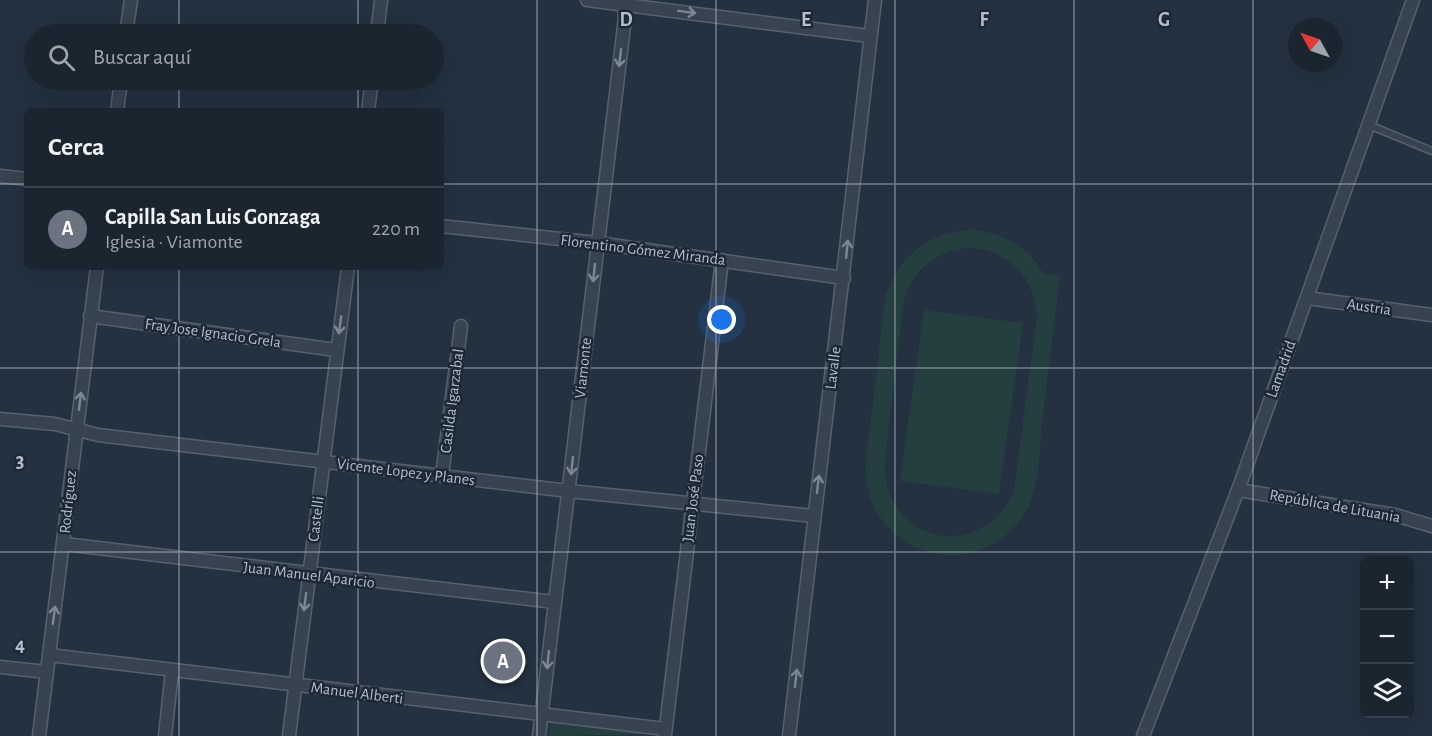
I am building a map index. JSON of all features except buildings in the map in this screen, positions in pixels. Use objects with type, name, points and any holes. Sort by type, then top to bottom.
[{"type":"street","points":[[127,24],[130,0]]},
{"type":"street","points":[[378,24],[381,0]]},
{"type":"street","points":[[587,0],[624,2],[869,36]]},
{"type":"street","name":"Lavalle","points":[[789,736],[875,0]]},
{"type":"street","name":"Lamadrid","points":[[1143,736],[1238,490],[1413,0]]},
{"type":"street","name":"Viamonte","points":[[539,736],[625,18],[624,2]]},
{"type":"street","points":[[117,108],[120,90]]},
{"type":"street","points":[[368,108],[371,90]]},
{"type":"street","points":[[0,176],[24,179]]},
{"type":"street","name":"Florentino Gómez Miranda","points":[[444,226],[597,243],[844,278]]},
{"type":"street","name":"Juan José Paso","points":[[665,733],[722,260]]},
{"type":"street","name":"Rodríguez","points":[[39,736],[97,270]]},
{"type":"street","name":"Castelli","points":[[289,736],[348,270]]},
{"type":"street","name":"Austria","points":[[1307,298],[1432,315]]},
{"type":"street","name":"Fray Jose Ignacio Grela","points":[[90,316],[336,350]]},
{"type":"street","name":"Casilda Igarzabal","points":[[442,476],[461,326]]},
{"type":"street","name":"Vicente Lopez y Planes","points":[[0,419],[55,424],[76,430],[322,462],[569,491],[814,516]]},
{"type":"street","name":"República de Lituania","points":[[1238,490],[1395,515],[1432,526]]},
{"type":"street","name":"Juan Manuel Aparicio","points":[[64,544],[309,575],[554,602]]},
{"type":"street","name":"Manuel Alberti","points":[[49,655],[665,733]]},
{"type":"street","points":[[0,667],[47,672]]},
{"type":"street","points":[[165,736],[172,671]]},
{"type":"lane","points":[[1369,125],[1432,151]]},
{"type":"green space","points":[[978,230],[1007,239],[1024,250],[1043,274],[1060,276],[1038,468],[1027,509],[1007,534],[989,546],[969,553],[942,555],[912,545],[888,527],[871,500],[866,476],[866,459],[884,304],[889,287],[896,272],[917,249],[944,235]],"holes":[[[965,248],[980,249],[1005,259],[1024,276],[1035,301],[1037,315],[1014,492],[998,515],[979,529],[957,536],[935,534],[915,526],[899,510],[888,489],[885,461],[903,306],[911,284],[932,260]]]},
{"type":"green space","points":[[924,310],[1023,323],[999,494],[900,481]]},
{"type":"green space","points":[[550,722],[658,734],[548,736]]},
{"type":"place","name":"Capilla San Luis Gonzaga","points":[[503,661]]}]
